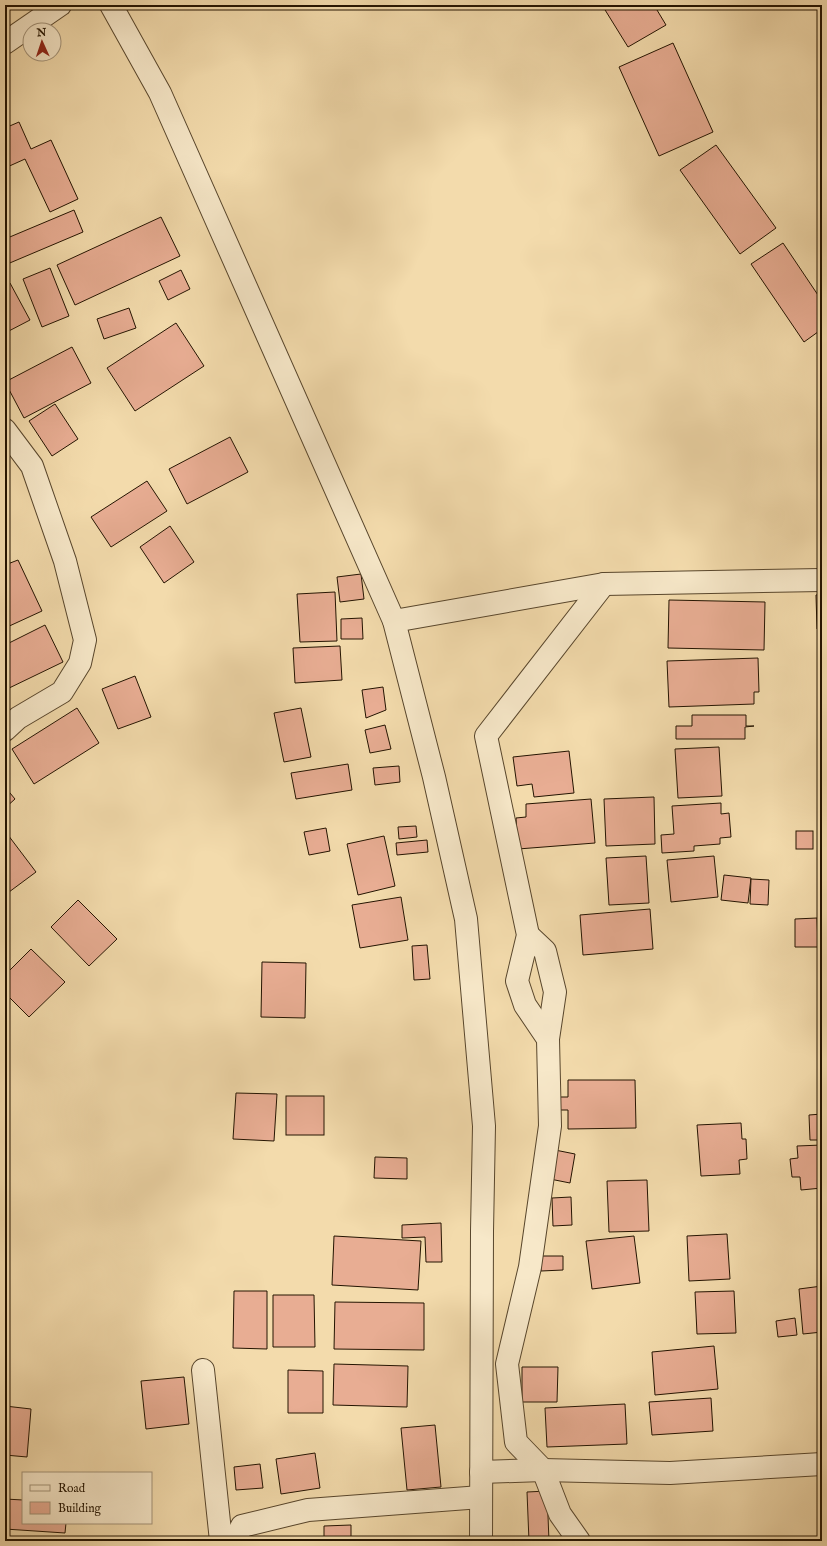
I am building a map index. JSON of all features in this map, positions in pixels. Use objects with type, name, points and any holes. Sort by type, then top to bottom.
[{"type":"street","points":[[5,43],[60,5]]},
{"type":"street","points":[[111,5],[160,93],[394,621],[434,777],[466,919],[484,1126],[481,1352],[481,1541]]},
{"type":"street","points":[[5,430],[32,466],[65,561],[85,640],[80,663],[62,692],[18,718],[5,730]]},
{"type":"street","points":[[394,621],[604,584],[822,580]]},
{"type":"street","points":[[548,1039],[525,1004],[517,981],[528,935],[486,736],[604,584]]},
{"type":"street","points":[[528,935],[545,951],[555,992],[548,1039],[550,1126],[530,1267],[508,1364],[516,1442],[543,1470],[560,1514],[579,1541]]},
{"type":"street","points":[[481,1352],[508,1364]]},
{"type":"street","points":[[203,1370],[221,1541]]},
{"type":"street","points":[[481,1472],[543,1470],[670,1473],[822,1464]]},
{"type":"street","points":[[234,1541],[242,1526],[308,1510],[481,1497]]},
{"type":"building","points":[[602,5],[654,5],[666,25],[628,47]]},
{"type":"building","points":[[673,43],[713,132],[659,156],[619,67]]},
{"type":"building","points":[[19,122],[31,149],[51,140],[78,199],[50,212],[25,159],[5,168],[5,128]]},
{"type":"building","points":[[716,145],[776,228],[740,254],[680,170]]},
{"type":"building","points":[[74,210],[83,232],[5,265],[5,239]]},
{"type":"building","points":[[161,217],[180,256],[75,305],[57,265]]},
{"type":"building","points":[[783,243],[822,301],[822,329],[804,342],[751,264]]},
{"type":"building","points":[[50,268],[69,316],[42,327],[23,279]]},
{"type":"building","points":[[181,270],[190,289],[168,300],[159,281]]},
{"type":"building","points":[[10,283],[30,320],[5,333],[5,285]]},
{"type":"building","points":[[129,308],[136,328],[104,339],[97,319]]},
{"type":"building","points":[[176,323],[204,366],[135,411],[107,368]]},
{"type":"building","points":[[72,347],[91,383],[24,418],[5,382]]},
{"type":"building","points":[[55,404],[78,439],[52,456],[29,421]]},
{"type":"building","points":[[230,437],[248,472],[187,504],[169,469]]},
{"type":"building","points":[[147,481],[167,511],[111,547],[91,517]]},
{"type":"building","points":[[170,526],[194,562],[164,583],[140,547]]},
{"type":"building","points":[[18,560],[42,611],[5,628],[5,565]]},
{"type":"building","points":[[361,574],[364,599],[340,602],[337,577]]},
{"type":"building","points":[[335,592],[337,641],[300,642],[297,594]]},
{"type":"building","points":[[822,594],[822,629],[817,629],[816,595]]},
{"type":"building","points":[[669,600],[765,602],[764,650],[668,648]]},
{"type":"building","points":[[362,618],[363,639],[341,639],[341,619]]},
{"type":"building","points":[[45,625],[63,662],[5,690],[5,645]]},
{"type":"building","points":[[340,646],[342,680],[295,683],[293,648]]},
{"type":"building","points":[[758,658],[759,692],[754,692],[754,704],[669,707],[667,661]]},
{"type":"building","points":[[819,660],[822,660],[822,683],[820,683]]},
{"type":"building","points":[[135,676],[151,717],[118,729],[102,689]]},
{"type":"building","points":[[383,687],[386,710],[366,718],[362,690]]},
{"type":"building","points":[[77,708],[99,743],[34,784],[12,749]]},
{"type":"building","points":[[301,708],[311,757],[284,762],[274,713]]},
{"type":"building","points":[[692,715],[746,715],[746,726],[754,726],[745,727],[745,739],[676,739],[676,726],[692,726]]},
{"type":"building","points":[[385,725],[391,749],[370,753],[365,730]]},
{"type":"building","points":[[719,747],[722,796],[678,798],[675,749]]},
{"type":"building","points":[[569,751],[574,793],[534,797],[532,784],[517,786],[513,757]]},
{"type":"building","points":[[348,764],[352,790],[296,799],[291,773]]},
{"type":"building","points":[[399,766],[400,782],[375,785],[373,768]]},
{"type":"building","points":[[5,787],[15,799],[5,808]]},
{"type":"building","points":[[654,797],[655,844],[606,846],[604,799]]},
{"type":"building","points":[[591,799],[595,843],[518,849],[516,818],[526,817],[526,804]]},
{"type":"building","points":[[721,803],[721,814],[729,813],[731,837],[720,838],[720,844],[694,846],[694,851],[662,853],[661,835],[674,834],[672,806]]},
{"type":"building","points":[[416,826],[417,837],[399,839],[398,827]]},
{"type":"building","points":[[326,828],[330,851],[309,855],[304,832]]},
{"type":"building","points":[[5,831],[36,872],[5,895]]},
{"type":"building","points":[[796,831],[813,831],[813,849],[796,849]]},
{"type":"building","points":[[384,836],[395,886],[358,895],[347,844]]},
{"type":"building","points":[[427,840],[428,852],[397,855],[396,843]]},
{"type":"building","points":[[646,856],[649,903],[609,905],[606,858]]},
{"type":"building","points":[[714,856],[718,897],[671,902],[667,860]]},
{"type":"building","points":[[724,875],[751,878],[748,903],[721,900]]},
{"type":"building","points":[[751,879],[769,880],[768,905],[750,904]]},
{"type":"building","points":[[401,897],[408,940],[360,948],[352,905]]},
{"type":"building","points":[[78,900],[117,939],[89,966],[51,927]]},
{"type":"building","points":[[650,909],[653,949],[583,955],[580,915]]},
{"type":"building","points":[[817,918],[818,947],[795,947],[795,919]]},
{"type":"building","points":[[427,945],[430,979],[414,980],[412,946]]},
{"type":"building","points":[[31,949],[65,982],[29,1017],[5,993],[5,975]]},
{"type":"building","points":[[262,962],[306,963],[305,1018],[261,1017]]},
{"type":"building","points":[[568,1080],[635,1080],[636,1128],[568,1129],[568,1110],[560,1110],[560,1097],[568,1097]]},
{"type":"building","points":[[236,1093],[277,1094],[274,1141],[233,1139]]},
{"type":"building","points":[[286,1096],[324,1096],[324,1135],[286,1135]]},
{"type":"building","points":[[822,1114],[822,1140],[810,1140],[809,1115]]},
{"type":"building","points":[[741,1123],[742,1139],[746,1139],[747,1159],[739,1160],[740,1174],[701,1176],[697,1125]]},
{"type":"building","points":[[822,1145],[822,1188],[801,1190],[800,1177],[792,1177],[790,1159],[798,1158],[797,1146]]},
{"type":"building","points":[[555,1150],[575,1154],[570,1183],[550,1179]]},
{"type":"building","points":[[375,1157],[407,1158],[407,1179],[374,1178]]},
{"type":"building","points":[[647,1180],[649,1231],[609,1232],[607,1181]]},
{"type":"building","points":[[571,1197],[572,1225],[553,1226],[552,1198]]},
{"type":"building","points":[[441,1223],[442,1262],[426,1262],[425,1237],[402,1238],[402,1225]]},
{"type":"building","points":[[727,1234],[730,1279],[689,1281],[687,1236]]},
{"type":"building","points":[[334,1236],[421,1241],[418,1290],[332,1285]]},
{"type":"building","points":[[634,1236],[640,1283],[592,1289],[586,1241]]},
{"type":"building","points":[[541,1256],[563,1256],[563,1270],[541,1271]]},
{"type":"building","points":[[822,1286],[822,1332],[803,1334],[799,1289]]},
{"type":"building","points":[[234,1291],[267,1291],[267,1349],[233,1348]]},
{"type":"building","points":[[734,1291],[736,1333],[697,1334],[695,1292]]},
{"type":"building","points":[[273,1295],[314,1295],[315,1347],[273,1347]]},
{"type":"building","points":[[335,1302],[424,1303],[424,1350],[334,1349]]},
{"type":"building","points":[[795,1318],[797,1335],[778,1337],[776,1321]]},
{"type":"building","points":[[6,1326],[7,1355],[5,1355]]},
{"type":"building","points":[[714,1346],[718,1389],[655,1395],[652,1352]]},
{"type":"building","points":[[334,1364],[408,1366],[407,1407],[333,1405]]},
{"type":"building","points":[[522,1367],[558,1367],[557,1402],[522,1402]]},
{"type":"building","points":[[288,1370],[323,1371],[323,1413],[288,1413]]},
{"type":"building","points":[[184,1377],[189,1424],[146,1429],[141,1381]]},
{"type":"building","points":[[711,1398],[713,1431],[652,1435],[649,1402]]},
{"type":"building","points":[[625,1404],[627,1444],[547,1447],[545,1408]]},
{"type":"building","points":[[5,1406],[31,1409],[27,1457],[5,1455]]},
{"type":"building","points":[[435,1425],[441,1487],[407,1490],[401,1428]]},
{"type":"building","points":[[315,1453],[320,1488],[281,1494],[276,1459]]},
{"type":"building","points":[[260,1464],[263,1488],[236,1490],[234,1467]]},
{"type":"building","points":[[547,1491],[549,1541],[529,1541],[527,1492]]},
{"type":"building","points":[[5,1499],[22,1500],[22,1524],[66,1524],[65,1533],[5,1529]]},
{"type":"building","points":[[351,1525],[351,1541],[324,1541],[324,1526]]},
{"type":"building","points":[[443,1537],[443,1541],[357,1541]]}]
